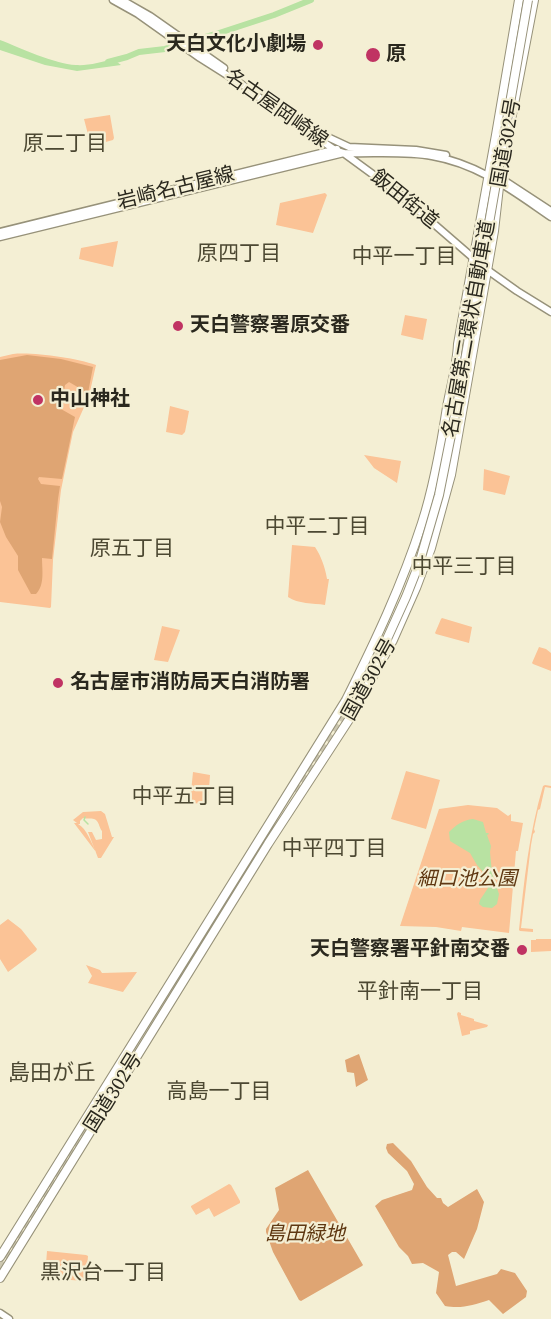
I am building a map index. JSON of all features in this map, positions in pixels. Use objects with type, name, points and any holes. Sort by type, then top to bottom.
[{"type":"highway","name":"国道302号","points":[[0,1257],[341,707],[378,636],[402,581],[430,494],[457,360],[458,344],[521,0]]},
{"type":"highway","name":"名古屋第二環状自動車道","points":[[521,0],[437,483],[426,528],[414,563],[380,649],[406,597],[419,564],[440,495],[528,0]]},
{"type":"highway","name":"国道302号","points":[[1,1274],[263,853],[350,718],[393,640],[416,588],[431,548],[451,475],[495,223],[500,180],[534,0]]},
{"type":"main road","name":"名古屋岡崎線","points":[[113,0],[164,29]]},
{"type":"main road","name":"名古屋岡崎線","points":[[123,0],[266,103],[340,151],[360,154],[432,156],[489,173]]},
{"type":"main road","name":"名古屋岡崎線","points":[[203,57],[251,85],[268,100],[332,140],[352,148],[435,152],[458,158],[489,173],[551,211]]},
{"type":"main road","points":[[306,125],[340,151]]},
{"type":"main road","name":"岩崎名古屋線","points":[[0,237],[352,148]]},
{"type":"main road","name":"岩崎名古屋線","points":[[0,232],[340,151]]},
{"type":"main road","name":"飯田街道","points":[[340,151],[397,192],[486,269],[551,312]]},
{"type":"main road","points":[[355,161],[355,155],[360,154]]},
{"type":"main road","name":"名古屋岡崎線","points":[[500,180],[551,217]]},
{"type":"main road","points":[[0,1313],[9,1319]]},
{"type":"green space","points":[[110,115],[113,140],[91,146],[84,119]]},
{"type":"green space","points":[[325,193],[327,195],[313,233],[276,225],[280,203]]},
{"type":"green space","points":[[118,241],[113,267],[79,259],[81,248]]},
{"type":"green space","points":[[405,315],[427,319],[423,340],[401,335]]},
{"type":"green space","points":[[13,354],[54,356],[96,365],[89,396],[73,432],[61,490],[50,608],[0,602],[0,357]]},
{"type":"green space","points":[[27,355],[61,359],[93,367],[88,393],[69,382],[65,385],[61,409],[75,417],[62,479],[39,477],[38,479],[41,484],[60,486],[52,559],[42,558],[42,582],[36,594],[31,594],[18,570],[18,556],[0,522],[2,507],[0,501],[0,360]]},
{"type":"green space","points":[[170,406],[189,411],[185,432],[182,435],[166,432]]},
{"type":"green space","points":[[364,455],[401,461],[397,483],[374,468]]},
{"type":"green space","points":[[484,469],[510,476],[505,495],[483,490]]},
{"type":"green space","points":[[292,545],[315,547],[317,550],[327,579],[329,579],[325,605],[301,602],[288,597]]},
{"type":"green space","points":[[442,618],[472,627],[469,643],[436,634]]},
{"type":"green space","points":[[162,626],[180,630],[168,662],[154,660]]},
{"type":"green space","points":[[539,647],[551,653],[551,671],[532,663]]},
{"type":"green space","points":[[406,771],[440,780],[426,829],[391,819]]},
{"type":"green space","points":[[193,772],[210,775],[208,804],[190,802]]},
{"type":"green space","points":[[545,785],[551,788],[545,787],[538,810],[531,845],[521,928],[533,929],[533,932],[520,931],[531,839],[538,804]]},
{"type":"green space","name":"細口池公園","points":[[468,805],[497,808],[508,816],[511,814],[511,821],[523,823],[518,851],[516,851],[509,933],[462,927],[461,931],[436,927],[400,926],[439,809]]},
{"type":"green space","points":[[101,811],[105,814],[112,837],[114,837],[101,858],[98,858],[73,820],[83,812]],"holes":[[[83,818],[96,820],[102,831],[102,839],[96,840],[92,832],[88,832],[94,849],[86,832],[78,824]]]},
{"type":"green space","points":[[8,919],[21,929],[37,949],[8,972],[0,959],[0,925]]},
{"type":"green space","points":[[551,939],[551,951],[531,952],[531,940]]},
{"type":"green space","points":[[86,965],[102,973],[137,972],[123,992],[88,983],[92,976]]},
{"type":"green space","points":[[458,1012],[474,1021],[488,1025],[462,1036]]},
{"type":"green space","points":[[359,1054],[368,1080],[356,1087],[354,1073],[347,1072],[345,1060]]},
{"type":"green space","points":[[393,1143],[411,1161],[427,1187],[448,1207],[477,1189],[484,1202],[477,1229],[464,1259],[456,1252],[448,1255],[456,1286],[497,1274],[501,1269],[515,1273],[527,1291],[526,1297],[503,1314],[489,1300],[462,1307],[445,1306],[436,1293],[439,1272],[423,1263],[412,1264],[399,1247],[375,1206],[382,1200],[412,1190],[414,1184],[407,1171],[388,1153],[387,1144]]},
{"type":"green space","name":"島田緑地","points":[[308,1170],[363,1265],[301,1301],[273,1252],[266,1229],[279,1210],[275,1188]]},
{"type":"green space","points":[[229,1184],[240,1203],[214,1217],[209,1208],[196,1215],[191,1206]]},
{"type":"green space","points":[[47,1251],[88,1256],[86,1280],[45,1278]]},
{"type":"shaded area","points":[[0,40],[67,64],[85,65],[113,59],[121,65],[77,71],[45,65],[0,50]]},
{"type":"shaded area","points":[[473,819],[483,822],[486,833],[489,834],[487,835],[491,846],[492,873],[499,894],[497,904],[492,908],[479,904],[488,888],[489,879],[470,853],[450,841],[449,832],[452,829]]},
{"type":"waterway","points":[[108,62],[139,52],[165,49],[216,34],[311,0]]},
{"type":"waterway","points":[[85,817],[84,820],[88,824]]},
{"type":"tunnel","points":[[297,793],[358,695],[382,650]]},
{"type":"tunnel","points":[[0,1269],[99,1112]]},
{"type":"place","name":"天白文化小劇場","points":[[318,45]]},
{"type":"place","name":"原","points":[[373,55]]},
{"type":"place","name":"天白警察署原交番","points":[[178,326]]},
{"type":"place","name":"中山神社","points":[[38,400]]},
{"type":"place","name":"名古屋市消防局天白消防署","points":[[58,683]]},
{"type":"place","name":"天白警察署平針南交番","points":[[522,950]]},
{"type":"district","name":"原二丁目","points":[[65,145]]},
{"type":"district","name":"原四丁目","points":[[239,255]]},
{"type":"district","name":"中平一丁目","points":[[404,258]]},
{"type":"district","name":"中平二丁目","points":[[317,528]]},
{"type":"district","name":"原五丁目","points":[[132,550]]},
{"type":"district","name":"中平三丁目","points":[[464,568]]},
{"type":"district","name":"中平五丁目","points":[[184,798]]},
{"type":"district","name":"中平四丁目","points":[[334,850]]},
{"type":"district","name":"平針南一丁目","points":[[420,993]]},
{"type":"district","name":"島田が丘","points":[[52,1074]]},
{"type":"district","name":"高島一丁目","points":[[219,1093]]},
{"type":"district","name":"黒沢台一丁目","points":[[103,1274]]}]
